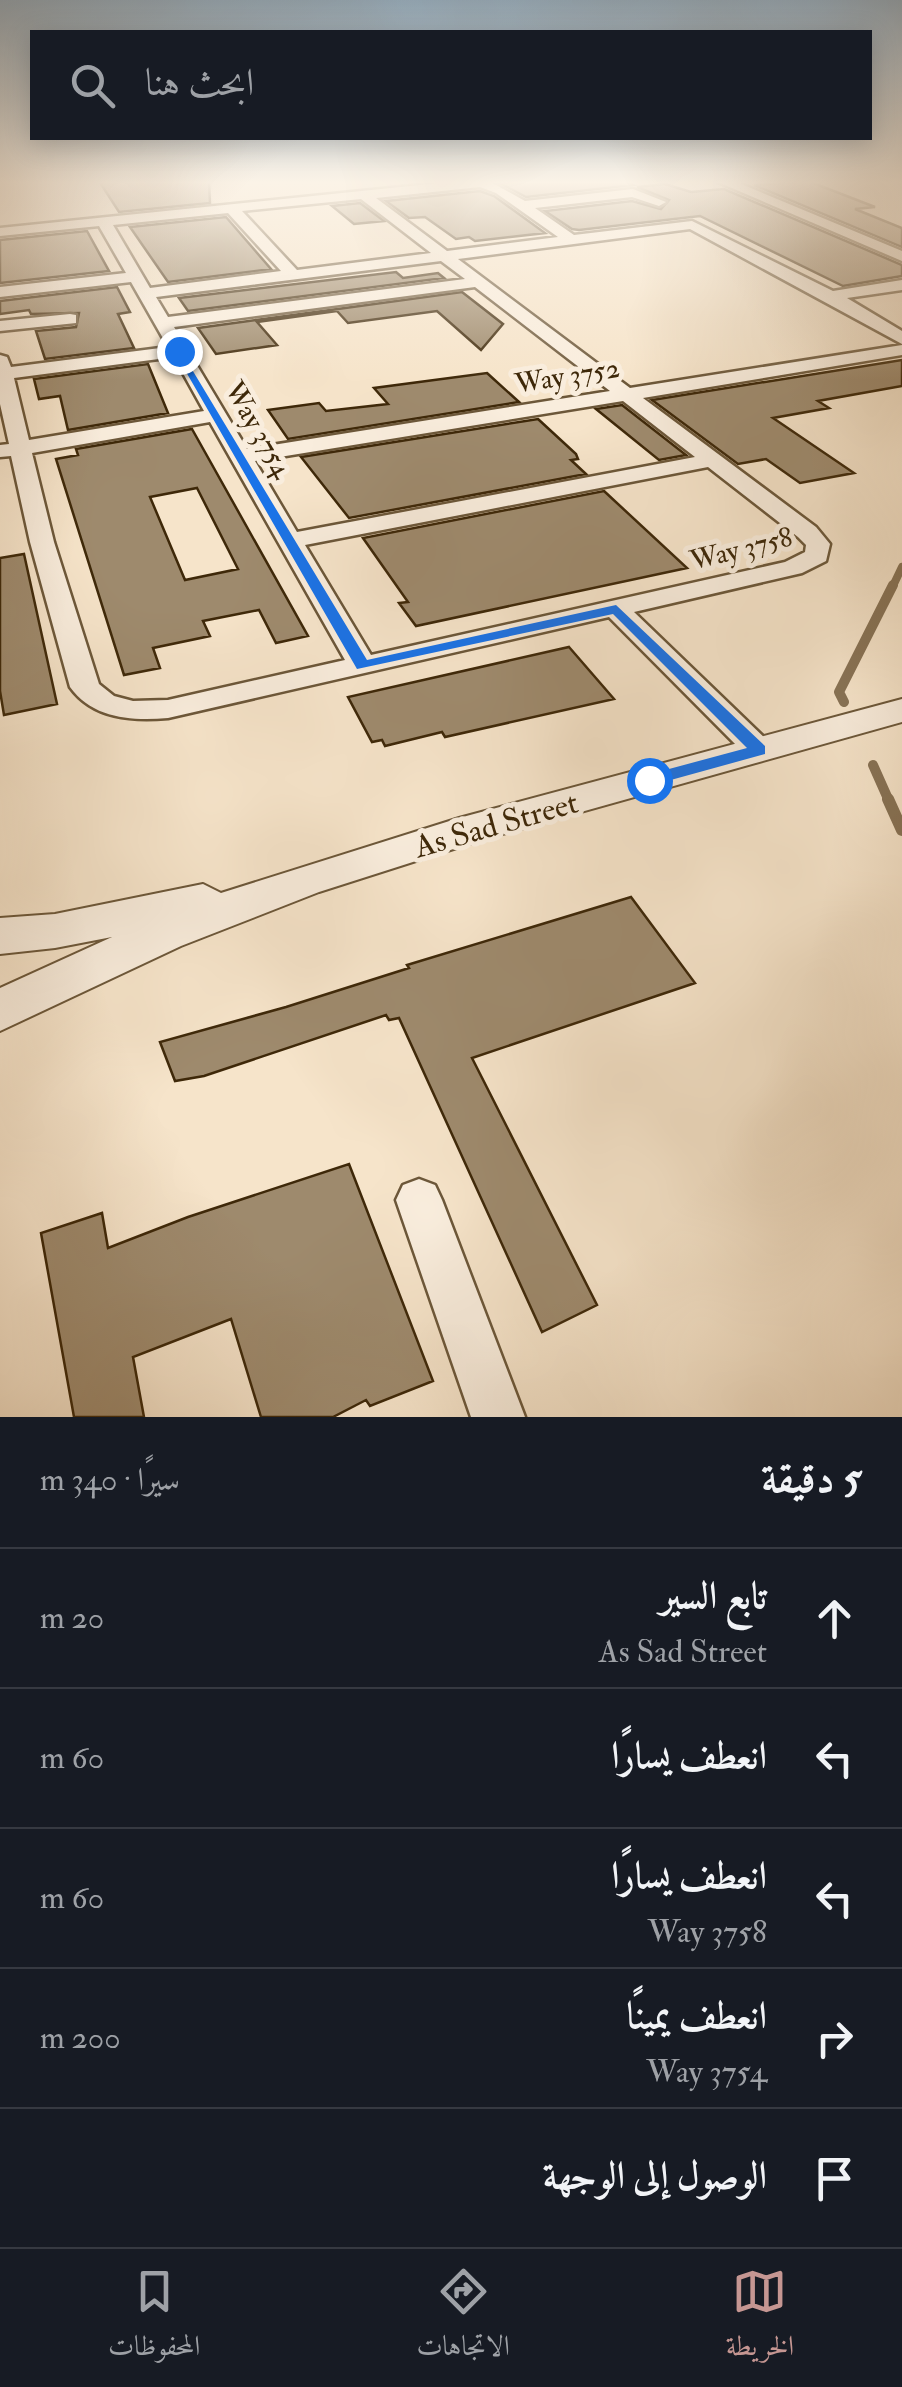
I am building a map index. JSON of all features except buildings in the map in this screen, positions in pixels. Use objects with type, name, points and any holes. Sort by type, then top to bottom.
[{"type":"street","name":"Way 3754","points":[[119,247],[362,666]]},
{"type":"street","points":[[268,247],[293,275]]},
{"type":"street","name":"Way 3758","points":[[2,367],[10,450],[85,687],[100,704],[131,712],[168,709],[616,609],[794,568],[817,556],[814,538],[436,247]]},
{"type":"street","points":[[0,292],[293,275],[515,247]]},
{"type":"street","points":[[735,247],[902,338]]},
{"type":"street","points":[[163,323],[478,282]]},
{"type":"street","points":[[831,296],[902,285]]},
{"type":"street","points":[[0,326],[70,319]]},
{"type":"street","name":"Way 3752","points":[[241,457],[902,350]]},
{"type":"street","points":[[2,367],[179,351]]},
{"type":"street","points":[[10,450],[217,416]]},
{"type":"street","points":[[290,541],[714,460]]},
{"type":"street","points":[[616,609],[759,750]]},
{"type":"street","name":"As Sad Street","points":[[0,1011],[218,912],[322,876],[902,710]]},
{"type":"street","name":"As Sad Street","points":[[0,936],[112,922],[322,876]]},
{"type":"street","points":[[419,1200],[498,1417]]},
{"type":"waterway","points":[[892,588],[902,567]]},
{"type":"waterway","points":[[844,702],[839,692],[893,585]]},
{"type":"waterway","points":[[873,765],[889,801]]},
{"type":"waterway","points":[[888,799],[902,830]]},
{"type":"route","points":[[179,351],[362,666],[616,609],[759,750],[649,780]]}]
